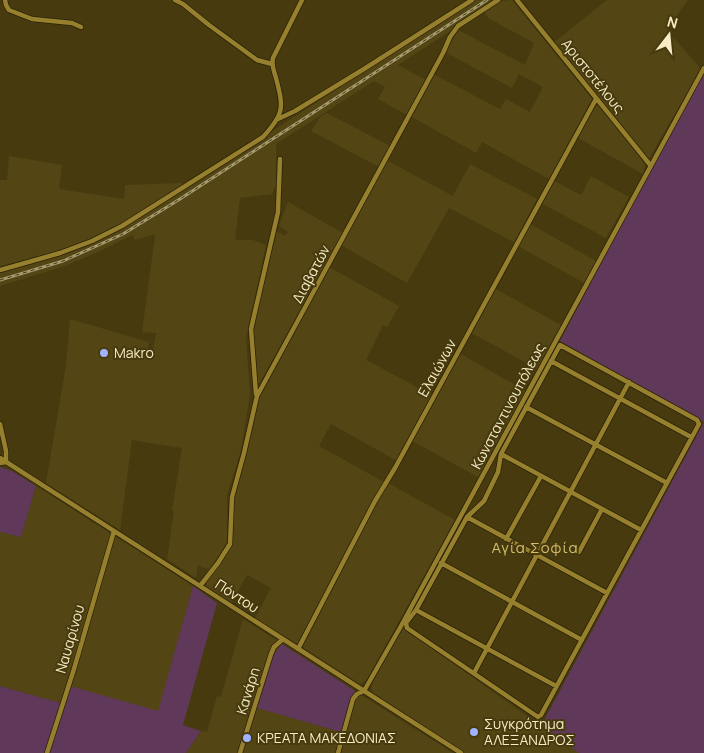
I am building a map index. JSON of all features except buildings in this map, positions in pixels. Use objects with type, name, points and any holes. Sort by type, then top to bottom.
[{"type":"street","points":[[5,0],[9,10],[32,19],[62,24],[72,23],[81,27]]},
{"type":"street","points":[[175,0],[184,2],[209,26],[256,60],[272,64]]},
{"type":"street","points":[[278,119],[280,102],[272,64],[273,58],[302,0]]},
{"type":"street","points":[[0,270],[60,253],[92,241],[122,226],[263,137],[278,119],[364,69],[472,0]]},
{"type":"street","name":"Διαβατών","points":[[200,586],[230,544],[232,497],[257,396],[450,37],[458,26],[498,0]]},
{"type":"street","name":"Αριστοτέλους","points":[[517,0],[651,166]]},
{"type":"street","name":"Κωνσταντινουπόλεως","points":[[338,753],[353,699],[357,694],[364,691],[704,68]]},
{"type":"street","name":"Ελαιώνων","points":[[298,649],[375,501],[395,468],[596,99]]},
{"type":"street","points":[[257,396],[251,329],[278,212],[280,159]]},
{"type":"street","points":[[561,346],[629,382],[698,420],[699,424],[541,715],[538,717],[406,628],[406,624],[416,610],[467,517],[479,507],[489,491],[498,472],[501,454],[558,347],[561,346]]},
{"type":"street","points":[[551,361],[692,437]]},
{"type":"street","points":[[474,674],[629,382]]},
{"type":"street","points":[[526,407],[667,483]]},
{"type":"street","points":[[0,424],[6,451],[6,462],[0,463]]},
{"type":"street","points":[[501,454],[641,530]]},
{"type":"street","name":"Πόντου","points":[[0,458],[461,753]]},
{"type":"street","points":[[506,539],[541,476]]},
{"type":"street","points":[[478,485],[489,491]]},
{"type":"street","points":[[579,552],[602,509]]},
{"type":"street","points":[[467,517],[608,593]]},
{"type":"street","name":"Ναυαρίνου","points":[[47,753],[74,669],[114,531]]},
{"type":"street","points":[[441,563],[582,640]]},
{"type":"street","points":[[416,610],[556,686]]},
{"type":"street","name":"Κανάρη","points":[[240,753],[271,654],[277,644],[283,639]]},
{"type":"shaded area","points":[[474,0],[498,0],[398,65],[426,80],[407,115],[378,99],[385,87],[374,81],[276,144],[276,185],[272,194],[240,198],[235,240],[253,240],[266,245],[246,338],[250,394],[241,450],[227,495],[227,541],[209,570],[198,565],[196,578],[167,559],[174,511],[172,510],[182,448],[132,440],[120,530],[46,483],[66,365],[70,319],[149,342],[146,359],[151,360],[156,333],[142,332],[155,236],[154,234],[135,240],[132,235],[65,266],[0,286],[0,273],[61,255],[121,228]]},
{"type":"shaded area","points":[[512,0],[592,99],[549,179],[482,142],[476,153],[410,116],[433,74],[500,109],[506,99],[530,112],[543,87],[519,74],[512,88],[445,52],[458,30],[525,65],[534,43],[488,18],[484,11],[500,1]]},
{"type":"shaded area","points":[[607,0],[688,0],[667,30],[701,69],[647,162],[552,44]]},
{"type":"shaded area","points":[[704,70],[704,422],[560,341]]},
{"type":"shaded area","points":[[598,105],[645,164],[643,174],[578,138],[590,113]]},
{"type":"shaded area","points":[[327,113],[390,146],[379,167],[311,131],[320,117]]},
{"type":"shaded area","points":[[9,156],[62,165],[59,189],[124,199],[125,185],[182,183],[182,186],[121,224],[91,239],[59,251],[0,266],[0,180],[7,180]]},
{"type":"shaded area","points":[[386,160],[453,196],[470,164],[537,199],[514,242],[449,208],[407,283],[341,245]]},
{"type":"shaded area","points":[[591,176],[629,197],[606,238],[541,203],[554,181],[581,195]]},
{"type":"shaded area","points":[[288,202],[343,233],[259,384],[256,380],[252,337],[255,314],[277,232],[285,236],[288,232],[279,226]]},
{"type":"shaded area","points":[[530,224],[596,261],[584,283],[518,246]]},
{"type":"shaded area","points":[[329,267],[399,306],[387,327],[383,325],[366,360],[432,395],[397,461],[331,424],[319,446],[384,482],[360,524],[298,644],[255,618],[271,588],[247,575],[231,604],[207,589],[206,586],[207,581],[230,545],[232,504],[257,398]]},
{"type":"shaded area","points":[[494,288],[561,325],[537,369],[470,332]]},
{"type":"shaded area","points":[[459,353],[526,391],[478,477],[412,441]]},
{"type":"shaded area","points":[[704,422],[704,753],[579,753],[541,726]]},
{"type":"shaded area","points":[[0,467],[12,471],[36,486],[21,537],[0,532]]},
{"type":"shaded area","points":[[388,483],[455,520],[366,681],[360,684],[304,648],[302,643]]},
{"type":"shaded area","points":[[36,486],[193,586],[158,712],[70,686],[64,704],[0,686],[0,532],[21,537]]},
{"type":"shaded area","points":[[193,586],[217,603],[183,725],[201,731],[186,753],[0,753],[0,686],[64,704],[70,686],[158,711]]},
{"type":"shaded area","points":[[243,619],[282,644],[274,654],[257,708],[341,732],[350,700],[355,691],[453,753],[186,753],[201,731],[207,732],[217,696],[221,697]]},
{"type":"shaded area","points":[[403,628],[579,753],[465,753],[374,693],[371,688],[374,679]]},
{"type":"shaded area","points":[[282,644],[355,691],[350,700],[341,732],[257,708],[274,654]]},
{"type":"railway","points":[[0,280],[63,261],[123,234],[487,0]]},
{"type":"place","name":"Makro","points":[[104,353]]},
{"type":"place","name":"Συγκρότημα ΑΛΕΞΑΝΔΡΟΣ","points":[[474,732]]},
{"type":"place","name":"ΚΡΕΑΤΑ ΜΑΚΕΔΟΝΙΑΣ","points":[[247,738]]},
{"type":"district","name":"Αγία Σοφία","points":[[535,548]]}]
